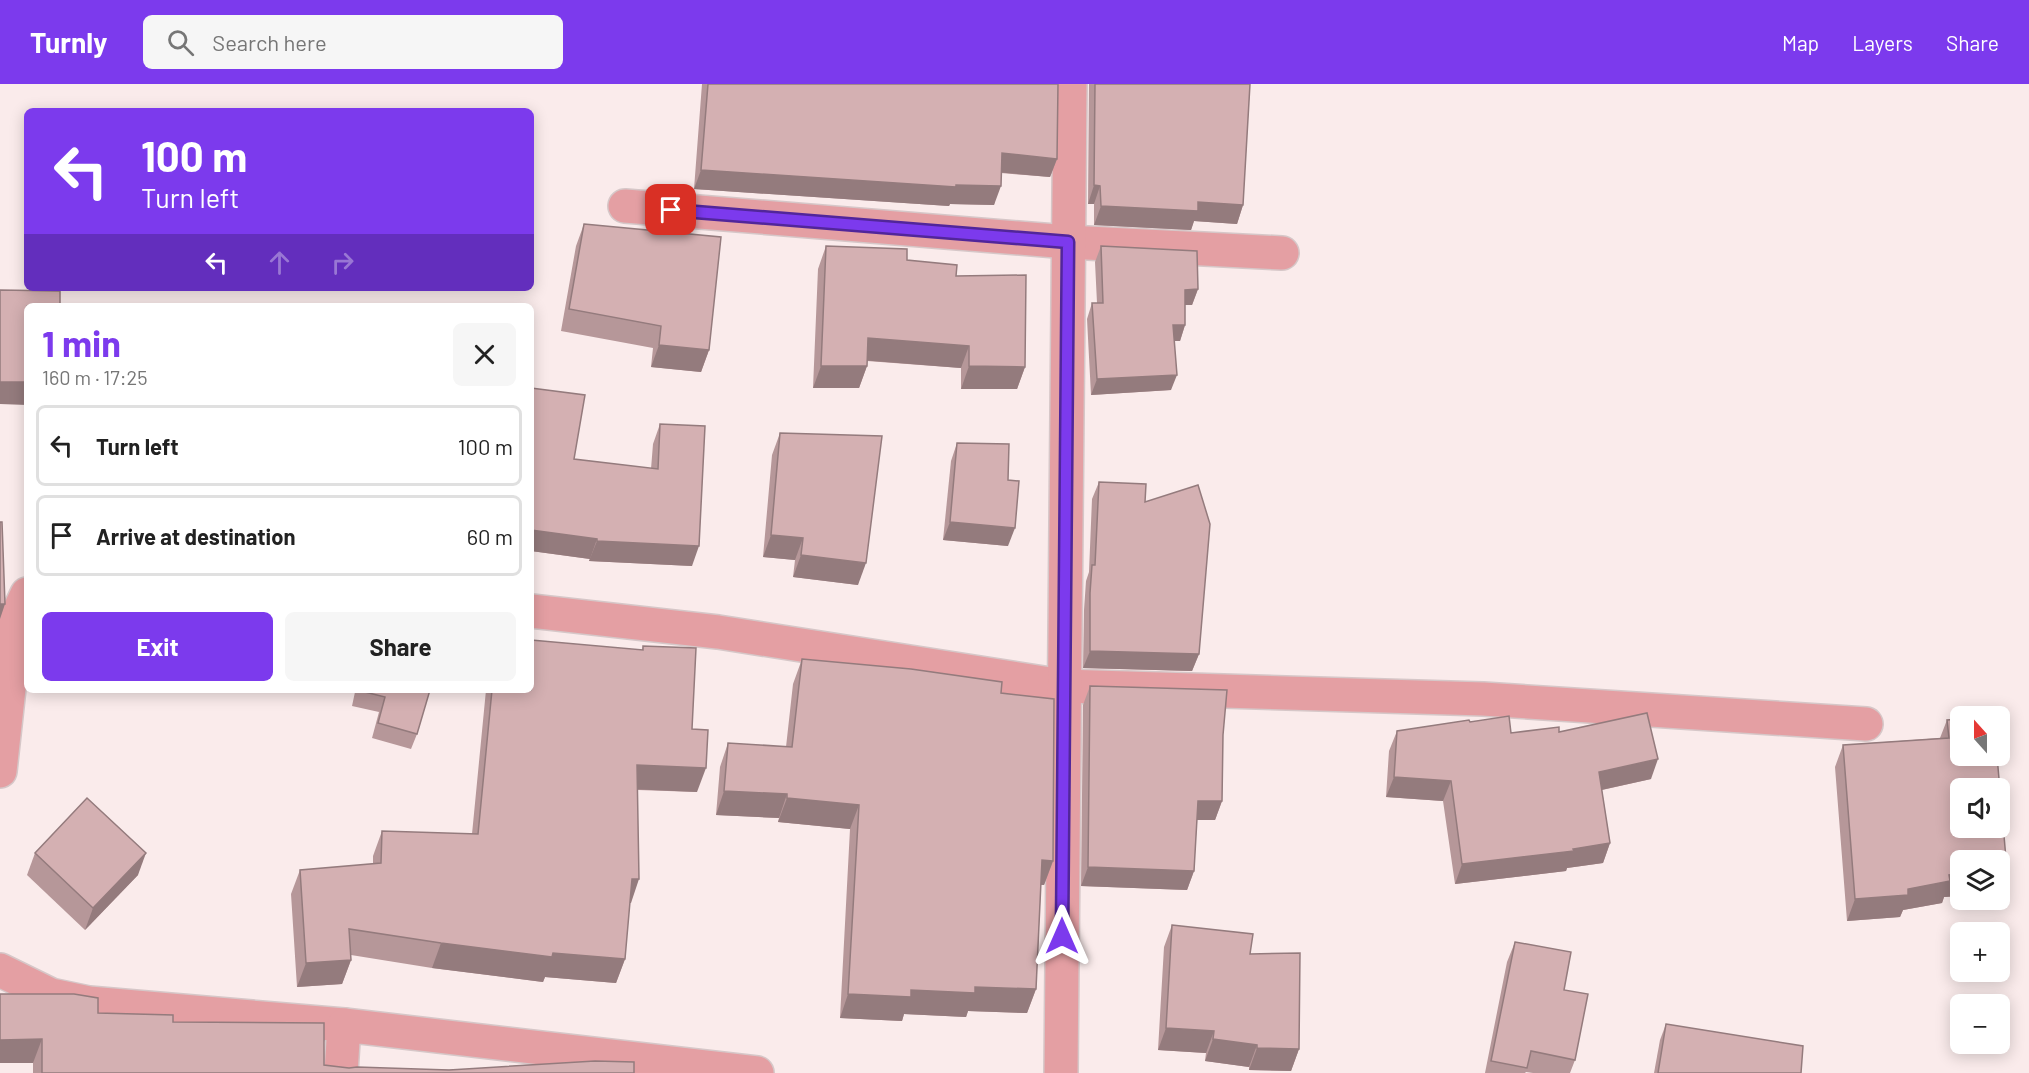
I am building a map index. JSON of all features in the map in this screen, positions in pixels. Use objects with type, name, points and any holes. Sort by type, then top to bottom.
[{"type":"street","points":[[1060,1073],[1070,84]]},
{"type":"street","points":[[625,206],[1068,242],[1282,253]]},
{"type":"street","points":[[0,771],[17,615],[24,600]]},
{"type":"street","points":[[534,611],[718,632],[1063,686],[1484,699],[1866,724]]},
{"type":"street","points":[[0,970],[51,995],[90,1003],[344,1024],[757,1073]]},
{"type":"street","points":[[341,1073],[344,1024]]},
{"type":"building","points":[[708,84],[1058,84],[1057,159],[1002,153],[1001,186],[956,185],[956,187],[701,170]]},
{"type":"building","points":[[1095,84],[1250,84],[1243,205],[1198,202],[1198,211],[1101,206],[1100,186],[1094,185]]},
{"type":"building","points":[[584,224],[721,237],[709,350],[659,345],[661,326],[569,309]]},
{"type":"building","points":[[826,246],[907,249],[907,260],[957,265],[956,276],[1026,275],[1025,367],[969,366],[969,346],[868,338],[867,366],[821,366]]},
{"type":"building","points":[[1101,246],[1197,251],[1198,289],[1185,290],[1185,325],[1173,325],[1177,375],[1097,379],[1092,303],[1103,303]]},
{"type":"building","points":[[0,290],[60,291],[60,303],[24,303],[24,382],[0,382]]},
{"type":"building","points":[[534,388],[585,395],[574,459],[658,469],[660,424],[705,426],[699,546],[597,541],[597,539],[534,530]]},
{"type":"building","points":[[780,433],[882,436],[866,563],[801,555],[803,538],[771,535]]},
{"type":"building","points":[[957,443],[1009,444],[1008,480],[1019,481],[1015,528],[950,522]]},
{"type":"building","points":[[1099,482],[1146,484],[1145,502],[1198,485],[1210,524],[1199,654],[1090,651],[1090,593],[1092,565],[1095,565]]},
{"type":"building","points":[[0,522],[2,522],[5,604],[0,604]]},
{"type":"building","points":[[534,640],[643,650],[643,646],[696,648],[692,729],[708,730],[706,768],[637,765],[639,879],[632,879],[625,959],[553,953],[552,957],[349,929],[351,960],[306,963],[300,870],[381,863],[382,831],[478,834],[492,693],[534,693]]},
{"type":"building","points":[[802,659],[911,669],[1002,682],[1001,693],[1054,699],[1053,861],[1042,860],[1036,989],[975,987],[975,993],[911,990],[911,997],[848,994],[859,805],[787,798],[787,794],[724,791],[728,743],[792,747]]},
{"type":"building","points":[[1090,686],[1227,690],[1223,735],[1222,801],[1198,801],[1194,871],[1088,867]]},
{"type":"building","points":[[369,693],[429,693],[417,734],[378,723],[385,697]]},
{"type":"building","points":[[1647,713],[1658,759],[1599,772],[1610,843],[1573,849],[1574,851],[1462,864],[1451,781],[1394,777],[1397,731],[1509,716],[1511,733],[1559,727],[1559,732]]},
{"type":"building","points":[[1947,720],[1950,720],[1950,766],[1998,766],[1999,778],[1950,778],[1950,838],[2004,838],[2005,850],[1950,850],[1950,881],[1908,889],[1908,895],[1855,899],[1843,745],[1949,738]]},
{"type":"building","points":[[87,798],[146,853],[93,908],[35,853]]},
{"type":"building","points":[[1172,925],[1253,934],[1250,954],[1300,953],[1299,1049],[1257,1048],[1257,1045],[1213,1039],[1214,1031],[1166,1028]]},
{"type":"building","points":[[1515,942],[1571,952],[1564,990],[1588,994],[1575,1060],[1531,1051],[1527,1068],[1491,1061]]},
{"type":"building","points":[[0,994],[74,994],[98,998],[98,1013],[173,1015],[173,1022],[324,1023],[324,1065],[349,1068],[449,1070],[595,1061],[634,1062],[634,1073],[42,1073],[42,1039],[0,1040]]},
{"type":"building","points":[[1666,1024],[1803,1046],[1801,1073],[1658,1073]]},
{"type":"route","points":[[671,210],[1068,242],[1062,936]]}]
